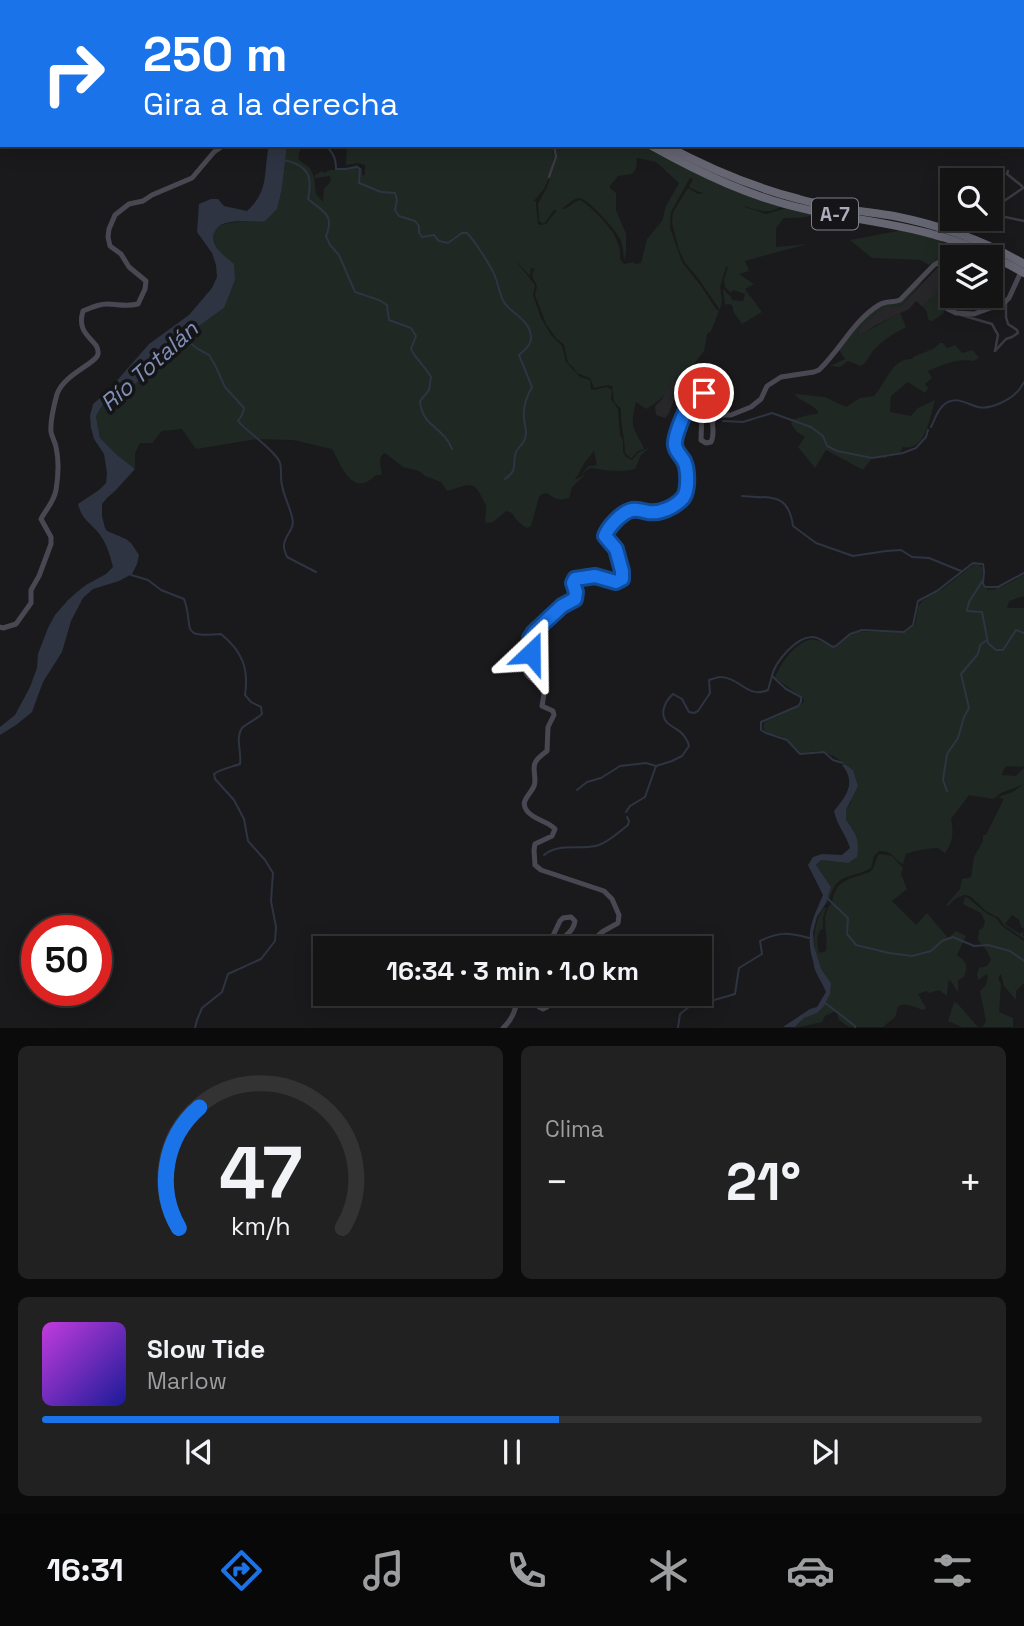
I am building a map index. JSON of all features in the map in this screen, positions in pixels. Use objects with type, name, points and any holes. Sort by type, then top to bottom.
[{"type":"highway","name":"A-7","points":[[654,147],[694,169],[764,197],[807,210],[937,235],[976,248],[1022,274]]},
{"type":"highway","name":"A-7","points":[[669,147],[713,170],[761,189],[826,206],[896,217],[938,228],[977,241],[1024,264]]},
{"type":"main road","points":[[0,627],[16,624],[31,603],[31,590],[51,544],[51,537],[41,519],[52,503],[56,489],[56,443],[51,435],[56,397],[63,383],[83,366],[95,361],[98,355],[97,347],[82,329],[80,320],[83,311],[105,304],[128,307],[138,304],[145,289],[146,281],[110,246],[108,237],[115,215],[129,204],[143,201],[152,194],[192,178],[222,147]]},
{"type":"main road","points":[[598,936],[619,920],[612,899],[604,891],[541,870],[535,865],[535,844],[552,836],[555,830],[552,825],[539,821],[528,812],[524,804],[536,782],[536,762],[547,751],[548,727],[554,715],[553,711],[542,706],[542,687],[526,673],[523,661],[531,653],[531,636],[562,606],[575,599],[575,579],[595,576],[616,582],[622,579],[616,549],[605,536],[607,530],[621,517],[633,510],[661,512],[685,495],[686,468],[676,451],[675,440],[691,401],[714,389],[724,395],[722,402],[703,406],[701,440],[711,442],[714,437],[714,415],[731,415],[751,407],[761,399],[767,386],[781,377],[819,370],[867,314],[883,302],[900,300],[940,262]]},
{"type":"main road","points":[[946,308],[961,314],[980,312],[1003,303],[1022,274]]},
{"type":"main road","points":[[553,936],[560,921],[571,917],[575,926],[565,936]]},
{"type":"main road","points":[[503,1027],[511,1020],[515,1006]]},
{"type":"street","points":[[549,177],[555,156],[554,147]]},
{"type":"street","points":[[1003,202],[1023,188],[1007,174],[1008,171]]},
{"type":"street","points":[[1003,216],[1024,221]]},
{"type":"street","points":[[1015,220],[1024,216]]},
{"type":"street","points":[[961,314],[992,324],[998,335],[995,351],[1017,332],[1008,324],[1006,300]]},
{"type":"shaded area","points":[[287,147],[301,147],[299,160],[310,168],[316,194],[323,202],[324,189],[331,181],[330,176],[315,178],[315,175],[322,171],[344,170],[357,165],[362,169],[362,175],[365,175],[365,165],[358,163],[346,165],[347,147],[552,147],[554,156],[549,178],[533,202],[536,201],[538,224],[540,225],[546,224],[557,210],[554,210],[544,224],[539,221],[538,204],[547,187],[557,159],[555,147],[649,147],[743,194],[782,207],[764,211],[742,206],[766,214],[787,208],[812,215],[784,218],[776,228],[776,247],[807,244],[745,261],[749,271],[739,274],[754,284],[745,289],[762,312],[742,324],[732,305],[725,305],[723,289],[732,300],[743,301],[745,294],[733,290],[731,293],[725,287],[724,279],[728,267],[720,287],[720,310],[685,263],[679,250],[672,223],[673,212],[688,188],[698,194],[704,193],[689,187],[693,179],[690,178],[671,212],[670,228],[682,262],[719,311],[711,331],[707,334],[704,351],[686,374],[682,375],[680,384],[674,381],[673,376],[663,396],[646,409],[636,402],[633,425],[644,449],[637,452],[632,458],[625,453],[621,409],[614,402],[612,386],[594,388],[590,378],[577,373],[568,363],[564,345],[546,324],[535,295],[537,287],[532,275],[535,269],[531,268],[530,276],[515,260],[535,285],[533,295],[541,318],[551,335],[562,346],[566,362],[580,377],[590,380],[591,389],[607,387],[612,390],[611,399],[618,409],[620,435],[626,457],[632,460],[638,453],[650,447],[641,455],[635,469],[618,471],[590,468],[581,475],[589,466],[597,465],[594,451],[575,480],[586,474],[572,487],[569,498],[560,499],[547,493],[542,494],[531,526],[527,528],[518,522],[512,513],[506,511],[493,522],[486,523],[486,506],[474,487],[467,485],[447,491],[441,482],[419,471],[403,467],[385,453],[380,460],[382,475],[360,483],[354,482],[344,471],[332,449],[293,440],[257,439],[196,449],[182,429],[162,431],[152,443],[140,443],[135,453],[135,469],[100,438],[96,416],[102,406],[142,379],[178,341],[224,308],[214,232],[224,224],[255,222],[282,188]],"holes":[[[637,158],[656,162],[679,183],[666,206],[662,221],[647,239],[641,263],[624,264],[620,259],[614,235],[585,203],[580,200],[561,209],[577,198],[588,203],[619,237],[624,260],[626,234],[616,210],[616,193],[609,187],[618,176],[632,174],[636,169]]]},
{"type":"shaded area","points":[[903,230],[941,240],[943,245],[940,245],[940,258],[929,265],[920,260],[872,258],[850,240]]},
{"type":"shaded area","points":[[940,265],[940,293],[923,307],[916,301],[909,309],[858,337],[859,328],[886,305],[902,305]]},
{"type":"shaded area","points":[[924,281],[902,305],[886,306],[859,328],[858,336],[900,313],[906,327],[879,344],[861,366],[848,361],[840,367],[830,366],[845,359],[838,349],[864,319],[884,304],[898,303]]},
{"type":"shaded area","points":[[940,291],[940,308],[943,308],[944,313],[932,321],[928,320],[923,307]]},
{"type":"shaded area","points":[[940,343],[947,348],[955,345],[962,353],[973,350],[979,358],[973,361],[961,360],[928,371],[932,378],[925,384],[928,388],[925,393],[908,382],[891,396],[890,412],[911,416],[918,408],[935,400],[926,431],[917,444],[903,447],[899,454],[886,455],[886,458],[873,457],[863,470],[826,450],[815,468],[798,447],[805,437],[791,424],[792,420],[817,414],[818,411],[796,394],[825,397],[846,407],[860,398],[874,396],[894,367]]},
{"type":"shaded area","points":[[673,376],[674,381],[680,384],[665,418],[656,415],[655,406],[662,399]]},
{"type":"shaded area","points":[[974,564],[979,564],[983,569],[982,582],[986,589],[1003,586],[1024,575],[1024,596],[1009,601],[1007,608],[1024,608],[1024,766],[1007,766],[1002,775],[1016,776],[1024,768],[1024,783],[993,799],[969,795],[951,819],[952,837],[945,853],[938,848],[912,852],[906,854],[903,864],[891,854],[879,851],[874,856],[871,868],[846,877],[836,884],[825,905],[831,887],[816,865],[821,860],[848,863],[854,830],[845,820],[846,810],[851,802],[853,770],[823,752],[802,754],[783,737],[765,732],[765,722],[804,701],[775,678],[791,652],[803,642],[819,641],[838,646],[857,632],[906,632],[915,625],[918,607],[922,601],[944,588]]},
{"type":"shaded area","points":[[1024,784],[1024,929],[1012,915],[1005,924],[1020,934],[1023,931],[1024,939],[986,911],[970,896],[964,895],[946,905],[960,889],[962,879],[971,877],[974,857],[983,841],[983,835],[986,835],[1004,799],[998,797],[1013,792]]},
{"type":"shaded area","points":[[881,854],[892,856],[903,868],[901,874],[907,889],[892,901],[916,925],[927,913],[948,938],[956,931],[966,936],[957,955],[965,962],[966,967],[964,977],[958,980],[958,992],[950,980],[947,996],[939,990],[918,994],[926,1008],[923,1010],[901,1005],[895,1017],[883,1027],[849,1027],[839,1020],[836,1011],[825,1016],[822,1022],[795,1028],[803,1019],[823,1007],[830,991],[829,981],[821,970],[814,946],[820,914],[824,907],[826,908],[823,929],[817,944],[819,953],[826,951],[826,913],[840,884],[870,872]]},
{"type":"shaded area","points":[[965,897],[1024,941],[1024,983],[1016,991],[1016,1000],[1004,986],[1001,974],[998,978],[1001,984],[999,1012],[1013,1018],[1013,1027],[982,1027],[986,1021],[980,991],[986,985],[988,977],[987,974],[978,980],[977,974],[979,968],[987,966],[991,960],[978,940],[979,930],[985,922],[981,913],[963,904]]},
{"type":"shaded area","points":[[954,1002],[978,1027],[962,1027],[948,1021]]},
{"type":"water","name":"Río Totalán","points":[[269,147],[287,147],[277,209],[265,221],[231,222],[221,225],[214,233],[216,247],[234,264],[235,280],[224,308],[178,341],[142,379],[102,406],[96,416],[100,438],[135,469],[102,504],[102,516],[107,531],[131,543],[139,555],[137,564],[132,574],[93,589],[83,598],[71,621],[62,652],[43,682],[32,712],[0,735],[0,727],[15,715],[30,687],[37,668],[38,654],[55,615],[77,592],[113,567],[103,539],[83,516],[78,504],[106,483],[104,454],[94,439],[91,428],[93,404],[149,344],[189,315],[212,288],[217,277],[216,265],[212,253],[197,232],[199,204],[218,199],[224,206],[247,211],[259,196]]},
{"type":"water","points":[[845,764],[853,770],[858,786],[846,810],[846,820],[857,841],[857,857],[848,863],[821,860],[816,865],[831,887],[813,932],[821,969],[831,983],[830,994],[817,1013],[804,1018],[795,1027],[783,1027],[817,1007],[826,992],[815,970],[810,942],[813,920],[823,895],[808,865],[813,857],[822,854],[842,855],[850,848],[834,811],[848,789],[849,778],[842,765]]},
{"type":"waterway","points":[[327,147],[334,156],[336,169],[357,167],[360,169],[359,183],[381,192],[395,193],[395,210],[399,216],[415,221],[422,237],[434,235],[439,241],[448,243],[462,233],[467,233],[491,269],[504,302],[528,328],[531,341],[519,355],[532,387],[524,410],[526,436],[517,449],[513,471],[505,479]]},
{"type":"waterway","points":[[284,160],[299,165],[307,173],[310,184],[308,199],[326,214],[329,223],[326,236],[339,255],[355,292],[387,305],[389,320],[411,328],[416,336],[411,349],[431,377],[429,390],[420,401],[422,410],[452,449]]},
{"type":"waterway","name":"Río Totalán","points":[[185,335],[190,343],[209,355],[225,387],[244,408],[238,421],[278,458],[283,489],[293,522],[285,539],[285,552],[287,557],[316,572]]},
{"type":"waterway","points":[[931,427],[943,405],[950,401],[958,400],[983,408],[994,406],[1014,394],[1024,382]]},
{"type":"waterway","points":[[723,421],[743,422],[772,413],[811,427],[823,436],[827,446],[837,451],[872,458],[916,448],[926,437],[928,430]]},
{"type":"waterway","points":[[742,496],[782,502],[791,515],[793,526],[816,543],[853,556],[901,550],[912,557],[929,558],[961,571]]},
{"type":"waterway","points":[[843,763],[833,760],[824,752],[800,754],[787,740],[761,730],[761,722],[798,706],[801,702],[801,697],[786,689],[772,676],[787,651],[799,641],[812,637],[833,647],[850,634],[862,630],[904,632],[913,625],[918,601],[937,591],[973,563],[983,564],[985,587],[998,587],[1024,573]]},
{"type":"waterway","points":[[131,575],[148,580],[161,590],[184,599],[190,629],[193,632],[221,634],[228,640],[239,654],[245,668],[245,695],[261,707],[262,714],[240,732],[240,764],[214,774],[215,779],[234,800],[244,819],[248,841],[273,873],[271,901],[276,927],[275,941],[261,959],[228,974],[222,992],[202,1008],[195,1028]]},
{"type":"waterway","points":[[983,580],[969,602],[967,611],[982,612],[988,643],[996,650],[1003,650],[1016,630],[1024,633]]},
{"type":"waterway","points":[[947,791],[943,780],[947,754],[958,738],[969,708],[961,674],[978,654],[980,645],[987,640]]},
{"type":"waterway","points":[[577,790],[587,782],[601,778],[620,766],[646,763],[656,766],[682,756],[689,746],[688,742],[681,732],[666,722],[663,714],[665,705],[673,694],[682,699],[689,712],[694,713],[710,693],[709,680],[727,678],[749,690],[761,692],[768,690],[772,676]]},
{"type":"waterway","points":[[626,812],[630,806],[645,797],[656,766]]},
{"type":"waterway","points":[[544,855],[557,849],[592,847],[603,843],[628,825],[627,817]]},
{"type":"waterway","points":[[827,898],[848,918],[847,934],[856,945],[912,956],[931,951],[942,941],[953,937],[974,946],[988,945],[1010,951],[1024,961]]},
{"type":"waterway","points":[[678,1028],[680,1014],[694,1003],[735,994],[739,968],[762,954],[760,941],[784,934],[809,938]]},
{"type":"waterway","points":[[824,1002],[855,1028]]},
{"type":"route","points":[[531,653],[533,646],[530,638],[534,632],[562,606],[575,599],[575,579],[595,576],[616,582],[622,579],[616,549],[605,536],[607,530],[628,511],[661,512],[685,495],[686,468],[674,446],[675,440],[688,405],[704,393]]}]
